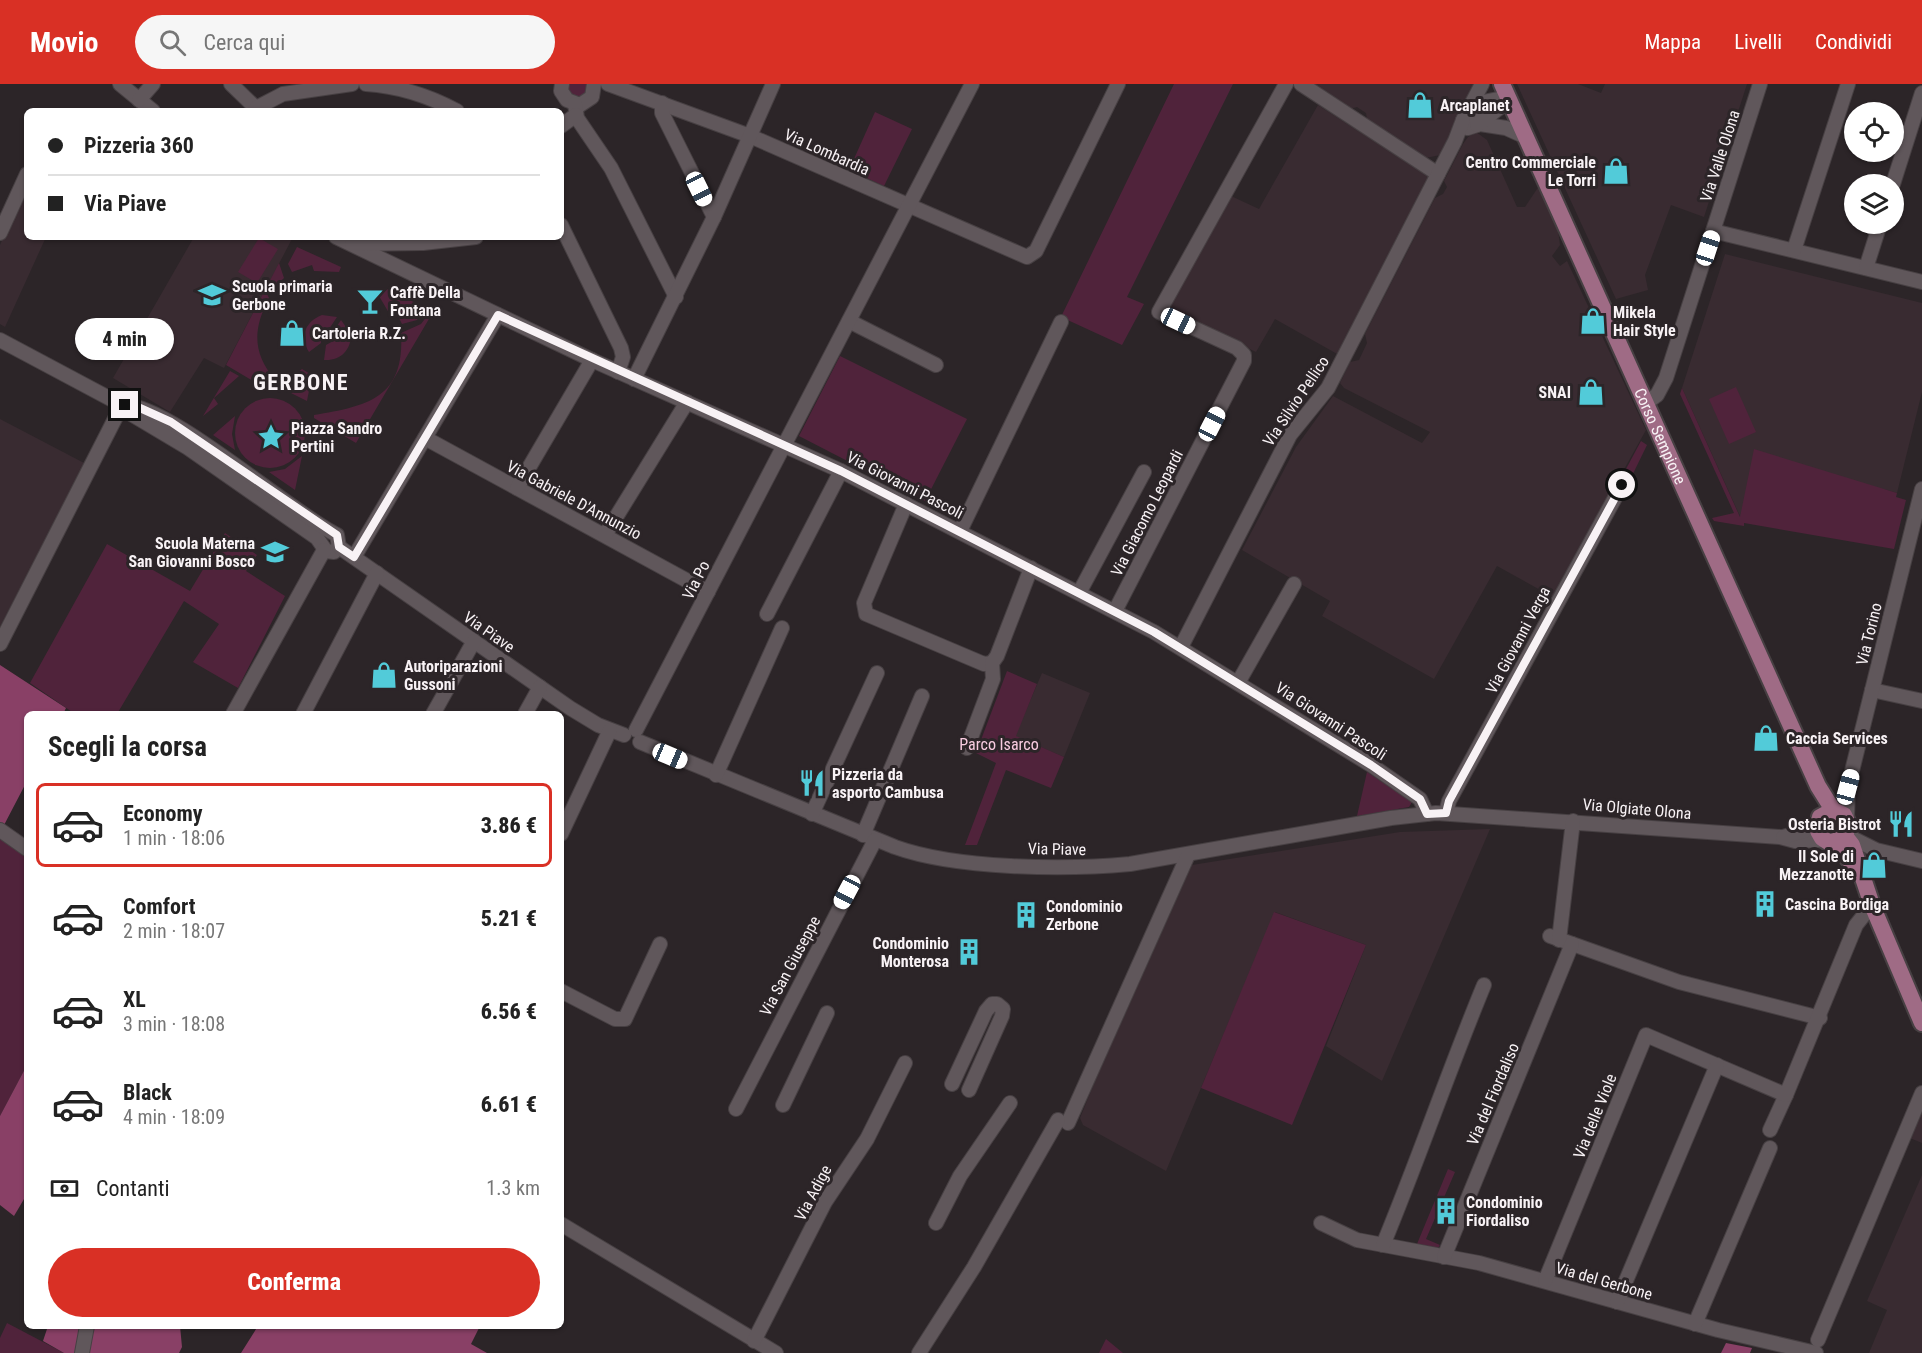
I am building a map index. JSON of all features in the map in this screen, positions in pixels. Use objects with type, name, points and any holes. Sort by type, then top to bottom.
[{"type":"main road","name":"Corso Sempione","points":[[1505,90],[1834,825]]},
{"type":"main road","points":[[1834,825],[1860,872],[1922,1023]]},
{"type":"street","points":[[120,84],[149,108]]},
{"type":"street","points":[[139,100],[153,84]]},
{"type":"street","points":[[231,84],[255,108]]},
{"type":"street","points":[[260,108],[283,94],[352,84]]},
{"type":"street","points":[[366,84],[418,94],[450,108]]},
{"type":"street","points":[[547,84],[562,89],[567,100],[576,110],[611,168],[676,297]]},
{"type":"street","points":[[564,123],[589,101],[594,92],[594,84]]},
{"type":"street","name":"Via Lombardia","points":[[608,84],[750,136],[1029,257],[1036,251],[1118,84]]},
{"type":"street","points":[[648,97],[655,84]]},
{"type":"street","points":[[634,379],[714,218],[772,84]]},
{"type":"street","name":"Via Po","points":[[634,736],[972,84]]},
{"type":"street","name":"Via Giacomo Leopardi","points":[[1115,611],[1244,361],[1244,355],[1237,348],[1159,312],[1286,84]]},
{"type":"street","points":[[1301,84],[1438,174]]},
{"type":"street","name":"Via Silvio Pellico","points":[[1471,119],[1482,84]]},
{"type":"street","name":"Via Valle Olona","points":[[1646,404],[1656,397],[1664,384],[1760,84]]},
{"type":"street","points":[[1794,250],[1848,84]]},
{"type":"street","points":[[1471,119],[1505,90]]},
{"type":"street","name":"Via Silvio Pellico","points":[[1181,646],[1286,442],[1304,415],[1328,388],[1455,141],[1471,119],[1505,90]]},
{"type":"street","points":[[1896,174],[1922,93]]},
{"type":"street","points":[[662,103],[663,115],[714,218]]},
{"type":"street","points":[[1471,119],[1506,128],[1526,137]]},
{"type":"street","points":[[0,233],[24,181]]},
{"type":"street","points":[[564,231],[621,348],[623,357],[618,372]]},
{"type":"street","points":[[1713,231],[1922,282]]},
{"type":"street","points":[[1866,268],[1877,234]]},
{"type":"street","name":"Via Giovanni Pascoli","points":[[343,240],[592,360],[841,471],[1115,611],[1181,646],[1239,681],[1417,797],[1424,803],[1427,814]]},
{"type":"street","points":[[352,244],[438,240]]},
{"type":"street","points":[[395,265],[401,243]]},
{"type":"street","points":[[354,557],[498,315]]},
{"type":"street","points":[[849,321],[936,365]]},
{"type":"street","points":[[960,531],[1061,322]]},
{"type":"street","points":[[0,340],[122,405],[130,414],[188,448],[325,541],[235,711]]},
{"type":"street","points":[[517,488],[592,360]]},
{"type":"street","points":[[605,535],[687,402]]},
{"type":"street","points":[[0,645],[122,405]]},
{"type":"street","name":"Via Gabriele D'Annunzio","points":[[425,438],[708,592]]},
{"type":"street","points":[[767,614],[841,471]]},
{"type":"street","points":[[1079,592],[1144,472]]},
{"type":"street","name":"Via Giovanni Verga","points":[[1446,813],[1449,801],[1622,485]]},
{"type":"street","name":"Via Torino","points":[[1834,825],[1848,787],[1922,489]]},
{"type":"street","points":[[906,504],[864,603],[866,614],[984,664],[992,663],[996,659],[1031,568]]},
{"type":"street","name":"Via Piave","points":[[325,541],[332,553],[339,547],[540,687],[610,730],[634,736],[716,775],[869,837],[929,857],[999,864],[1108,866],[1188,855],[1427,814],[1491,815]]},
{"type":"street","points":[[305,711],[377,573]]},
{"type":"street","points":[[1239,681],[1294,584]]},
{"type":"street","points":[[716,775],[782,628]]},
{"type":"street","points":[[435,711],[474,641]]},
{"type":"street","points":[[967,748],[993,679],[992,663]]},
{"type":"street","points":[[812,814],[877,673]]},
{"type":"street","points":[[527,711],[540,687]]},
{"type":"street","points":[[1872,690],[1922,701]]},
{"type":"street","name":"Via San Giuseppe","points":[[736,1109],[869,837],[922,696]]},
{"type":"street","points":[[564,828],[610,730]]},
{"type":"street","name":"Via Olgiate Olona","points":[[1491,815],[1780,837],[1795,842],[1834,825]]},
{"type":"street","name":"Via del Fiordaliso","points":[[1444,1257],[1560,940],[1573,821]]},
{"type":"street","points":[[1834,825],[1876,850],[1922,861]]},
{"type":"street","name":"Via Olgiate Olona","points":[[1780,837],[1834,825]]},
{"type":"street","points":[[0,830],[24,847]]},
{"type":"street","points":[[1860,872],[1864,859],[1876,850]]},
{"type":"street","points":[[919,1353],[1063,1122],[1151,942],[1188,855]]},
{"type":"street","points":[[1770,1130],[1820,1018],[1858,919],[1872,905]]},
{"type":"street","points":[[1560,940],[1679,982],[1820,1018]]},
{"type":"street","points":[[564,993],[615,1019],[625,1018],[660,944]]},
{"type":"street","points":[[1383,1245],[1433,1121],[1440,1093],[1484,985]]},
{"type":"street","points":[[952,1084],[986,1011],[992,1004],[997,1004],[1003,1009],[1002,1016],[969,1090]]},
{"type":"street","points":[[783,1105],[827,1013]]},
{"type":"street","name":"Via delle Viole","points":[[1545,1281],[1646,1035],[1717,1065]]},
{"type":"street","name":"Via Adige","points":[[754,1341],[828,1196],[867,1139],[905,1063]]},
{"type":"street","points":[[1617,1302],[1717,1065],[1786,1095]]},
{"type":"street","points":[[1815,1350],[1922,1093]]},
{"type":"street","points":[[936,1223],[966,1167],[1010,1103]]},
{"type":"street","points":[[1695,1324],[1770,1148]]},
{"type":"street","name":"Via del Gerbone","points":[[1321,1223],[1357,1240],[1479,1263],[1695,1324],[1815,1350]]},
{"type":"street","points":[[564,1226],[776,1353]]},
{"type":"street","points":[[82,1353],[86,1329]]},
{"type":"shaded area","points":[[1311,84],[1475,84],[1440,155],[1426,158],[1367,119],[1366,113],[1357,107],[1350,109]]},
{"type":"shaded area","points":[[1517,84],[1578,84],[1601,93],[1605,84],[1747,84],[1704,217],[1671,205],[1645,275],[1648,290],[1616,299]]},
{"type":"shaded area","points":[[1318,105],[1431,178],[1339,355],[1275,319],[1256,352],[1166,309],[1231,196],[1259,209]]},
{"type":"shaded area","points":[[1476,132],[1487,140],[1517,207],[1525,207],[1539,186],[1558,230],[1560,245],[1552,256],[1560,266],[1567,261],[1646,430],[1553,597],[1497,566],[1434,679],[1322,616],[1330,601],[1242,550],[1296,447],[1333,396],[1422,443],[1430,432],[1344,388],[1340,383],[1350,362],[1359,360],[1367,343],[1365,334],[1435,198],[1443,194],[1447,187],[1444,181],[1463,144]]},
{"type":"shaded area","points":[[24,192],[24,240],[45,240],[5,327],[0,324],[0,245]]},
{"type":"shaded area","name":"Scuola primaria Gerbone","points":[[192,240],[291,240],[224,368],[204,358],[170,412],[113,378]]},
{"type":"shaded area","points":[[1725,254],[1922,303],[1922,392],[1897,493],[1883,489],[1743,523],[1682,388]]},
{"type":"shaded area","points":[[0,419],[86,464],[0,627]]},
{"type":"shaded area","points":[[0,665],[66,708],[64,711],[24,711],[24,787],[3,827],[0,825]]},
{"type":"shaded area","points":[[1042,673],[1090,693],[1064,757],[1015,736]]},
{"type":"shaded area","points":[[1490,829],[1382,1081],[1326,1046],[1366,945],[1275,912],[1166,1171],[1083,1125],[1080,1118],[1093,1086],[1192,865],[1400,832]]},
{"type":"shaded area","points":[[24,1071],[24,1199],[14,1216],[0,1205],[0,1116]]},
{"type":"shaded area","points":[[1922,1109],[1922,1143],[1910,1138]]},
{"type":"shaded area","points":[[1922,1175],[1922,1353],[1869,1353],[1887,1310],[1867,1301]]},
{"type":"shaded area","points":[[47,1329],[180,1329],[182,1347],[179,1353],[64,1353],[43,1341]]},
{"type":"shaded area","points":[[256,1329],[478,1329],[471,1344],[487,1353],[241,1353]]},
{"type":"shaded area","points":[[1726,1343],[1752,1348],[1750,1353],[1721,1353]]},
{"type":"green space","points":[[567,84],[588,84],[588,93],[580,99],[568,93]]},
{"type":"green space","points":[[1174,84],[1233,84],[1127,297],[1144,304],[1122,345],[1061,317]]},
{"type":"green space","points":[[875,112],[912,129],[884,186],[849,170]]},
{"type":"green space","points":[[258,240],[262,240],[278,249],[257,283],[238,272]]},
{"type":"green space","points":[[297,247],[341,267],[339,272],[314,271],[312,265],[292,272],[288,264]]},
{"type":"green space","points":[[279,263],[284,278],[267,294],[269,298],[258,330],[257,340],[262,360],[275,380],[265,388],[226,365]]},
{"type":"green space","points":[[387,289],[424,307],[417,320],[402,324],[398,316],[392,318],[379,296]]},
{"type":"green space","points":[[431,311],[433,312],[356,443],[314,418],[314,415],[351,408],[379,395],[397,372],[401,355],[401,333],[421,324]]},
{"type":"green space","points":[[322,315],[337,317],[329,329],[320,333],[321,343],[309,352],[304,335],[308,325]]},
{"type":"green space","points":[[341,320],[351,334],[347,350],[340,357],[324,360],[326,345],[335,340],[333,332]]},
{"type":"green space","points":[[840,356],[967,419],[925,501],[799,436]]},
{"type":"green space","points":[[302,369],[312,375],[307,401],[281,385]]},
{"type":"green space","points":[[230,371],[239,376],[214,398],[218,404],[203,416]]},
{"type":"green space","points":[[1736,387],[1756,432],[1729,444],[1709,399]]},
{"type":"green space","points":[[1682,388],[1740,517],[1754,449],[1897,493],[1896,497],[1906,500],[1894,549],[1744,523],[1744,526],[1714,521],[1712,518],[1734,513],[1680,394]]},
{"type":"green space","points":[[270,398],[283,401],[295,408],[302,420],[305,433],[302,446],[295,458],[283,465],[270,468],[257,465],[245,458],[238,446],[235,433],[238,420],[245,408],[257,401]]},
{"type":"green space","points":[[235,416],[232,434],[235,450],[213,435]]},
{"type":"green space","points":[[1641,441],[1647,445],[1627,486],[1619,482]]},
{"type":"green space","points":[[302,456],[295,490],[269,472],[285,469]]},
{"type":"green space","points":[[225,533],[257,555],[246,571],[285,596],[238,688],[193,662],[219,624],[184,601],[119,711],[71,711],[30,683],[107,544],[190,591]]},
{"type":"green space","name":"Parco Isarco","points":[[1007,671],[1037,684],[1016,736],[1064,757],[1051,788],[1006,770],[977,845],[965,845],[996,763],[976,753]]},
{"type":"green space","points":[[1367,772],[1412,802],[1409,807],[1357,816]]},
{"type":"green space","points":[[0,834],[24,851],[24,1071],[0,1116]]},
{"type":"green space","points":[[1274,912],[1366,945],[1292,1125],[1201,1088]]},
{"type":"green space","points":[[1448,1169],[1455,1172],[1426,1239],[1440,1245],[1438,1248],[1417,1244]]},
{"type":"green space","points":[[7,1323],[64,1353],[0,1353],[0,1338]]},
{"type":"green space","points":[[1106,1339],[1123,1353],[1099,1353]]},
{"type":"place","name":"Arcaplanet","points":[[1420,105]]},
{"type":"place","name":"Centro Commerciale Le Torri","points":[[1616,171]]},
{"type":"place","name":"Scuola primaria Gerbone","points":[[212,295]]},
{"type":"place","name":"Caffè Della Fontana","points":[[370,301]]},
{"type":"place","name":"Mikela Hair Style","points":[[1593,321]]},
{"type":"place","name":"Cartoleria R.Z.","points":[[292,333]]},
{"type":"place","name":"SNAI","points":[[1591,392]]},
{"type":"place","name":"Piazza Sandro Pertini","points":[[271,437]]},
{"type":"place","name":"Scuola Materna San Giovanni Bosco","points":[[275,552]]},
{"type":"place","name":"Autoriparazioni Gussoni","points":[[384,675]]},
{"type":"place","name":"Caccia Services","points":[[1766,738]]},
{"type":"place","name":"Pizzeria da asporto Cambusa","points":[[812,783]]},
{"type":"place","name":"Osteria Bistrot","points":[[1901,824]]},
{"type":"place","name":"Il Sole di Mezzanotte","points":[[1874,865]]},
{"type":"place","name":"Cascina Bordiga","points":[[1765,904]]},
{"type":"place","name":"Condominio Zerbone","points":[[1026,915]]},
{"type":"place","name":"Condominio Monterosa","points":[[969,952]]},
{"type":"place","name":"Condominio Fiordaliso","points":[[1446,1211]]},
{"type":"district","name":"GERBONE","points":[[301,382]]},
{"type":"route","points":[[125,405],[132,405],[164,418],[192,436],[337,535],[340,541],[339,547],[354,557],[498,315],[634,379],[841,471],[1181,646],[1371,765],[1420,799],[1424,803],[1427,814],[1446,813],[1449,801],[1622,485]]}]
